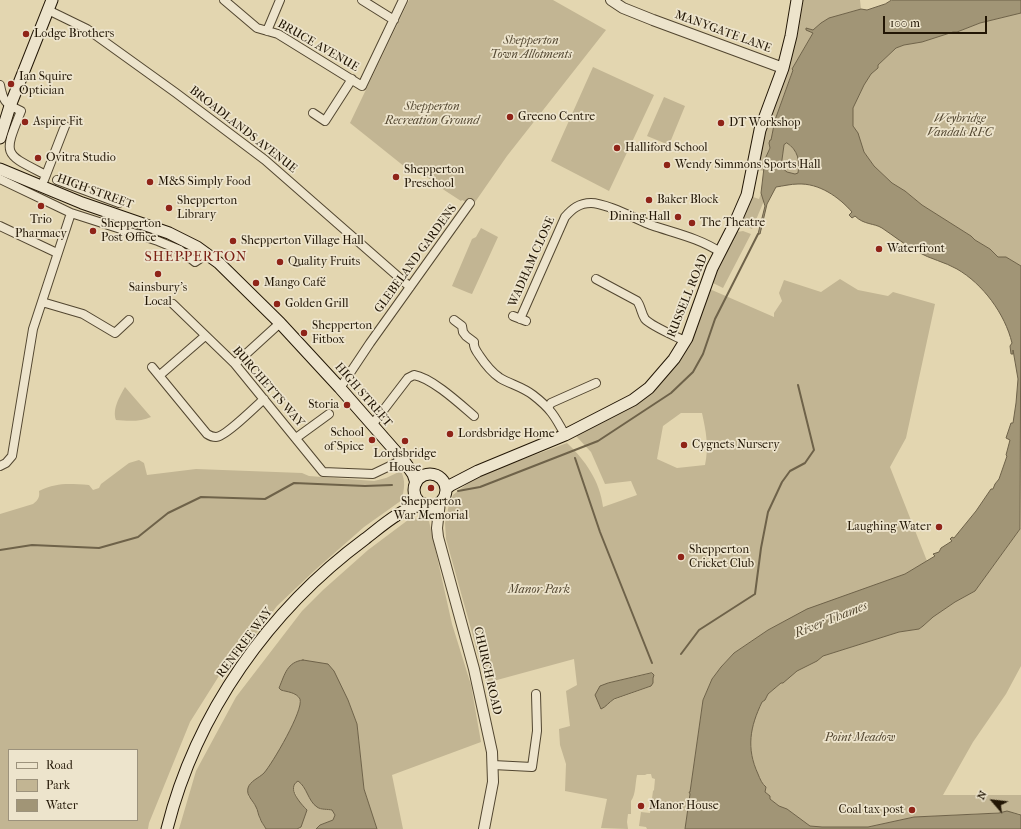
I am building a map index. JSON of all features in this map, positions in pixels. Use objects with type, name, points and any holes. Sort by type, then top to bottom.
[{"type":"main road","name":"RUSSELL ROAD","points":[[446,489],[478,471],[565,435],[633,400],[656,380],[674,359],[690,331],[712,268],[737,220],[747,195],[760,130],[783,68],[791,36],[797,0]]},
{"type":"main road","points":[[0,138],[10,106],[50,5]]},
{"type":"main road","points":[[0,126],[10,106]]},
{"type":"main road","name":"HIGH STREET","points":[[0,163],[41,186]]},
{"type":"main road","name":"HIGH STREET","points":[[0,169],[70,198],[169,233],[188,242],[207,254],[230,273],[280,323],[340,388],[403,460],[413,474],[416,483]]},
{"type":"main road","name":"HIGH STREET","points":[[403,460],[426,474]]},
{"type":"main road","name":"RUSSELL ROAD","points":[[440,476],[478,471]]},
{"type":"main road","points":[[426,474],[440,476],[446,489],[445,495],[431,504],[420,502],[415,494],[416,483],[426,474]]},
{"type":"main road","name":"RENFREE WAY","points":[[399,514],[415,494]]},
{"type":"main road","name":"RENFREE WAY","points":[[167,829],[179,787],[205,728],[220,701],[255,646],[276,620],[298,597],[352,548],[399,514],[414,506],[431,504]]},
{"type":"street","name":"BRUCE AVENUE","points":[[224,0],[257,28],[278,34],[362,86],[394,20]]},
{"type":"street","points":[[267,31],[280,0]]},
{"type":"street","points":[[362,0],[394,20],[403,0]]},
{"type":"street","name":"MANYGATE LANE","points":[[611,0],[623,8],[653,20],[783,68]]},
{"type":"street","name":"BROADLANDS AVENUE","points":[[50,5],[87,29],[176,93],[265,160],[410,287]]},
{"type":"street","points":[[313,113],[325,121],[352,79]]},
{"type":"street","points":[[0,85],[4,100],[10,106],[21,111],[11,137],[9,145],[10,152],[15,159],[46,175]]},
{"type":"street","points":[[41,186],[65,126]]},
{"type":"street","points":[[0,179],[71,213],[158,241],[180,250],[196,262],[207,254]]},
{"type":"street","points":[[57,180],[116,202],[109,212]]},
{"type":"street","points":[[70,198],[75,187]]},
{"type":"street","name":"GLEBELAND GARDENS","points":[[340,388],[470,203]]},
{"type":"street","name":"WADHAM CLOSE","points":[[520,318],[565,217],[572,209],[580,204],[591,203],[601,205],[702,242],[720,252]]},
{"type":"street","points":[[0,466],[10,460],[14,451],[32,335],[71,213]]},
{"type":"street","points":[[0,226],[57,254]]},
{"type":"street","points":[[596,279],[637,301],[646,320],[685,341]]},
{"type":"street","points":[[42,302],[83,314],[114,333],[128,320]]},
{"type":"street","name":"BURCHETTS WAY","points":[[173,304],[235,364],[323,472],[373,474],[403,460]]},
{"type":"street","points":[[454,320],[462,326],[463,332],[474,342],[473,347],[491,371],[499,377],[532,394],[556,417],[565,435]]},
{"type":"street","points":[[235,364],[280,323]]},
{"type":"street","points":[[160,375],[205,336]]},
{"type":"street","points":[[152,367],[211,437],[217,437],[225,433],[264,399]]},
{"type":"street","points":[[372,425],[408,378],[414,375],[422,377],[440,389],[474,416]]},
{"type":"street","points":[[548,408],[551,403],[596,383]]},
{"type":"street","points":[[296,438],[329,414]]},
{"type":"street","name":"CHURCH ROAD","points":[[431,504],[438,520],[438,537],[474,669],[492,752],[493,765],[491,797],[484,829]]},
{"type":"street","points":[[493,765],[532,767],[537,731],[536,694]]},
{"type":"green space","points":[[409,0],[553,0],[606,30],[507,156],[473,205],[462,200],[461,201],[419,171],[415,175],[350,123]]},
{"type":"green space","points":[[803,0],[860,0],[861,9],[830,19],[813,30],[807,28],[813,33],[792,69],[775,120],[770,148],[765,159],[765,171],[758,170],[768,118]]},
{"type":"green space","name":"Weybridge Vandals RFC","points":[[1021,13],[1021,266],[1006,257],[998,257],[990,249],[922,205],[905,191],[892,183],[874,166],[864,152],[853,126],[853,108],[871,74],[896,48],[957,32],[980,23]]},
{"type":"green space","points":[[593,67],[654,95],[609,191],[551,161]]},
{"type":"green space","points":[[664,97],[685,106],[669,145],[647,136]]},
{"type":"green space","points":[[787,143],[794,149],[797,156],[799,164],[798,173],[795,174],[791,174],[781,168],[784,145]]},
{"type":"green space","points":[[761,193],[764,201],[752,229],[745,226],[742,221],[753,197],[759,199]]},
{"type":"green space","points":[[481,228],[498,237],[472,294],[452,286],[472,239],[476,237]]},
{"type":"green space","points":[[743,231],[751,234],[723,288],[713,283],[714,277],[737,232]]},
{"type":"green space","name":"Manor Park","points":[[840,279],[858,290],[888,296],[893,292],[935,304],[906,438],[890,467],[927,561],[905,574],[807,610],[768,630],[734,653],[721,667],[712,679],[703,700],[685,829],[647,829],[646,827],[639,826],[641,812],[650,813],[655,779],[652,778],[651,774],[637,775],[635,792],[631,801],[631,814],[628,814],[628,829],[601,828],[607,799],[565,791],[566,764],[560,745],[559,729],[570,726],[566,691],[577,685],[574,659],[486,683],[446,539],[445,523],[453,495],[480,475],[567,443],[586,464],[591,472],[599,488],[603,507],[637,495],[631,481],[605,484],[591,452],[576,436],[633,400],[674,359],[705,287],[774,317],[774,313],[782,301],[779,293],[784,280],[821,292]],"holes":[[[681,413],[702,413],[705,426],[707,452],[705,465],[677,468],[657,459],[663,426]],[[652,673],[649,687],[608,702],[608,683]]]},
{"type":"green space","points":[[125,387],[151,417],[147,419],[129,421],[116,420],[116,407]]},
{"type":"green space","points":[[139,460],[144,463],[147,475],[196,469],[302,473],[309,476],[374,481],[386,478],[401,471],[404,478],[402,500],[364,527],[314,571],[277,606],[231,666],[229,660],[190,722],[149,823],[148,829],[0,829],[0,514],[33,504],[38,498],[39,491],[52,486],[64,484],[89,485],[93,490],[99,488],[101,484],[129,463]]},
{"type":"green space","points":[[418,518],[429,521],[452,624],[471,685],[481,742],[392,775],[403,829],[377,829],[364,789],[357,724],[348,700],[281,690],[296,695],[300,700],[300,706],[280,749],[268,769],[251,783],[248,796],[257,807],[260,819],[266,829],[179,829],[196,771],[236,697],[302,611],[368,550],[408,520]]},
{"type":"green space","name":"Point Meadow","points":[[1021,528],[1021,666],[1006,694],[973,742],[943,795],[1021,795],[1021,814],[1010,812],[914,817],[868,827],[810,827],[787,809],[779,806],[770,799],[770,796],[765,792],[766,787],[761,781],[754,765],[751,747],[751,729],[753,722],[762,702],[768,694],[797,671],[817,661],[823,656],[899,632],[919,629],[933,617],[955,602],[975,591]]},
{"type":"green space","points":[[296,781],[300,782],[321,809],[333,810],[335,815],[333,820],[320,825],[316,829],[297,829],[300,828],[299,802],[293,787]]},
{"type":"water","name":"River Thames","points":[[892,0],[1021,0],[1021,13],[980,23],[957,32],[896,48],[871,74],[853,108],[853,126],[858,133],[864,152],[874,166],[892,183],[905,191],[922,205],[990,249],[998,257],[1006,257],[1021,266],[1020,529],[975,591],[955,602],[933,617],[919,629],[899,632],[823,656],[817,661],[797,671],[781,683],[768,694],[758,711],[752,729],[752,755],[762,783],[766,787],[765,792],[770,796],[770,799],[779,806],[787,809],[810,826],[868,827],[914,817],[999,813],[1007,811],[1021,815],[1021,829],[685,829],[703,700],[712,679],[721,667],[734,653],[768,630],[807,609],[905,574],[935,556],[933,554],[939,552],[941,548],[952,541],[950,539],[952,537],[954,538],[976,511],[991,489],[993,489],[999,479],[1007,456],[1010,440],[1006,438],[1011,423],[1013,423],[1018,379],[1013,350],[1013,354],[1011,354],[1010,346],[1012,343],[1004,321],[992,301],[976,283],[957,269],[913,249],[882,228],[862,221],[855,216],[852,218],[849,215],[852,212],[835,196],[821,188],[806,184],[776,187],[767,204],[760,234],[758,234],[765,206],[761,193],[765,159],[770,148],[769,143],[775,120],[793,70],[792,69],[813,33],[806,30],[806,28],[813,30],[829,18],[861,9],[867,10]],"holes":[[[787,143],[796,152],[799,164],[798,173],[795,174],[787,172],[781,167],[784,145]]]},
{"type":"water","points":[[303,660],[328,664],[334,671],[348,700],[357,724],[364,789],[377,829],[316,829],[320,825],[333,820],[335,815],[332,810],[320,809],[317,807],[309,798],[304,787],[298,781],[295,784],[294,792],[298,800],[307,810],[301,827],[297,829],[266,829],[261,821],[257,808],[249,796],[249,786],[268,768],[280,749],[297,714],[300,699],[294,694],[279,688],[290,666],[293,663]]},
{"type":"water","points":[[652,673],[654,675],[651,686],[614,699],[601,709],[595,695],[600,686]]},
{"type":"waterway","points":[[458,491],[480,487],[598,441],[671,393],[693,372],[703,354],[715,319],[758,234]]},
{"type":"waterway","points":[[681,654],[699,630],[755,594],[761,548],[768,512],[782,482],[790,471],[805,463],[814,450],[798,385]]},
{"type":"waterway","points":[[575,458],[600,532],[652,663]]},
{"type":"waterway","points":[[0,550],[32,545],[99,548],[138,537],[168,513],[201,497],[265,499],[294,483],[365,486],[392,485]]},
{"type":"place","name":"Lodge Brothers","points":[[26,34]]},
{"type":"place","name":"Ian Squire Optician","points":[[11,84]]},
{"type":"place","name":"Greeno Centre","points":[[510,117]]},
{"type":"place","name":"Aspire Fit","points":[[25,122]]},
{"type":"place","name":"DT Workshop","points":[[721,123]]},
{"type":"place","name":"Halliford School","points":[[617,148]]},
{"type":"place","name":"Ovitra Studio","points":[[38,158]]},
{"type":"place","name":"Wendy Simmons Sports Hall","points":[[667,165]]},
{"type":"place","name":"Shepperton Preschool","points":[[396,177]]},
{"type":"place","name":"M&S Simply Food","points":[[150,182]]},
{"type":"place","name":"Baker Block","points":[[649,200]]},
{"type":"place","name":"Trio Pharmacy","points":[[41,206]]},
{"type":"place","name":"Shepperton Library","points":[[169,208]]},
{"type":"place","name":"Dining Hall","points":[[678,217]]},
{"type":"place","name":"The Theatre","points":[[692,223]]},
{"type":"place","name":"Shepperton Post Office","points":[[93,231]]},
{"type":"place","name":"Shepperton Village Hall","points":[[233,241]]},
{"type":"place","name":"Waterfront","points":[[879,249]]},
{"type":"place","name":"Quality Fruits","points":[[280,262]]},
{"type":"place","name":"Sainsbury's Local","points":[[158,274]]},
{"type":"place","name":"Mango Café","points":[[256,283]]},
{"type":"place","name":"Golden Grill","points":[[277,304]]},
{"type":"place","name":"Shepperton Fitbox","points":[[304,333]]},
{"type":"place","name":"Storia","points":[[347,405]]},
{"type":"place","name":"Lordsbridge Home","points":[[450,434]]},
{"type":"place","name":"School of Spice","points":[[372,440]]},
{"type":"place","name":"Lordsbridge House","points":[[405,441]]},
{"type":"place","name":"Cygnets Nursery","points":[[684,445]]},
{"type":"place","name":"Shepperton War Memorial","points":[[431,488]]},
{"type":"place","name":"Laughing Water","points":[[939,527]]},
{"type":"place","name":"Shepperton Cricket Club","points":[[681,557]]},
{"type":"place","name":"Manor House","points":[[641,806]]},
{"type":"place","name":"Coal tax post","points":[[912,810]]},
{"type":"district","name":"SHEPPERTON","points":[[196,258]]},
{"type":"park label","name":"Shepperton Town Allotments","points":[[531,48]]},
{"type":"park label","name":"Shepperton Recreation Ground","points":[[432,114]]}]
